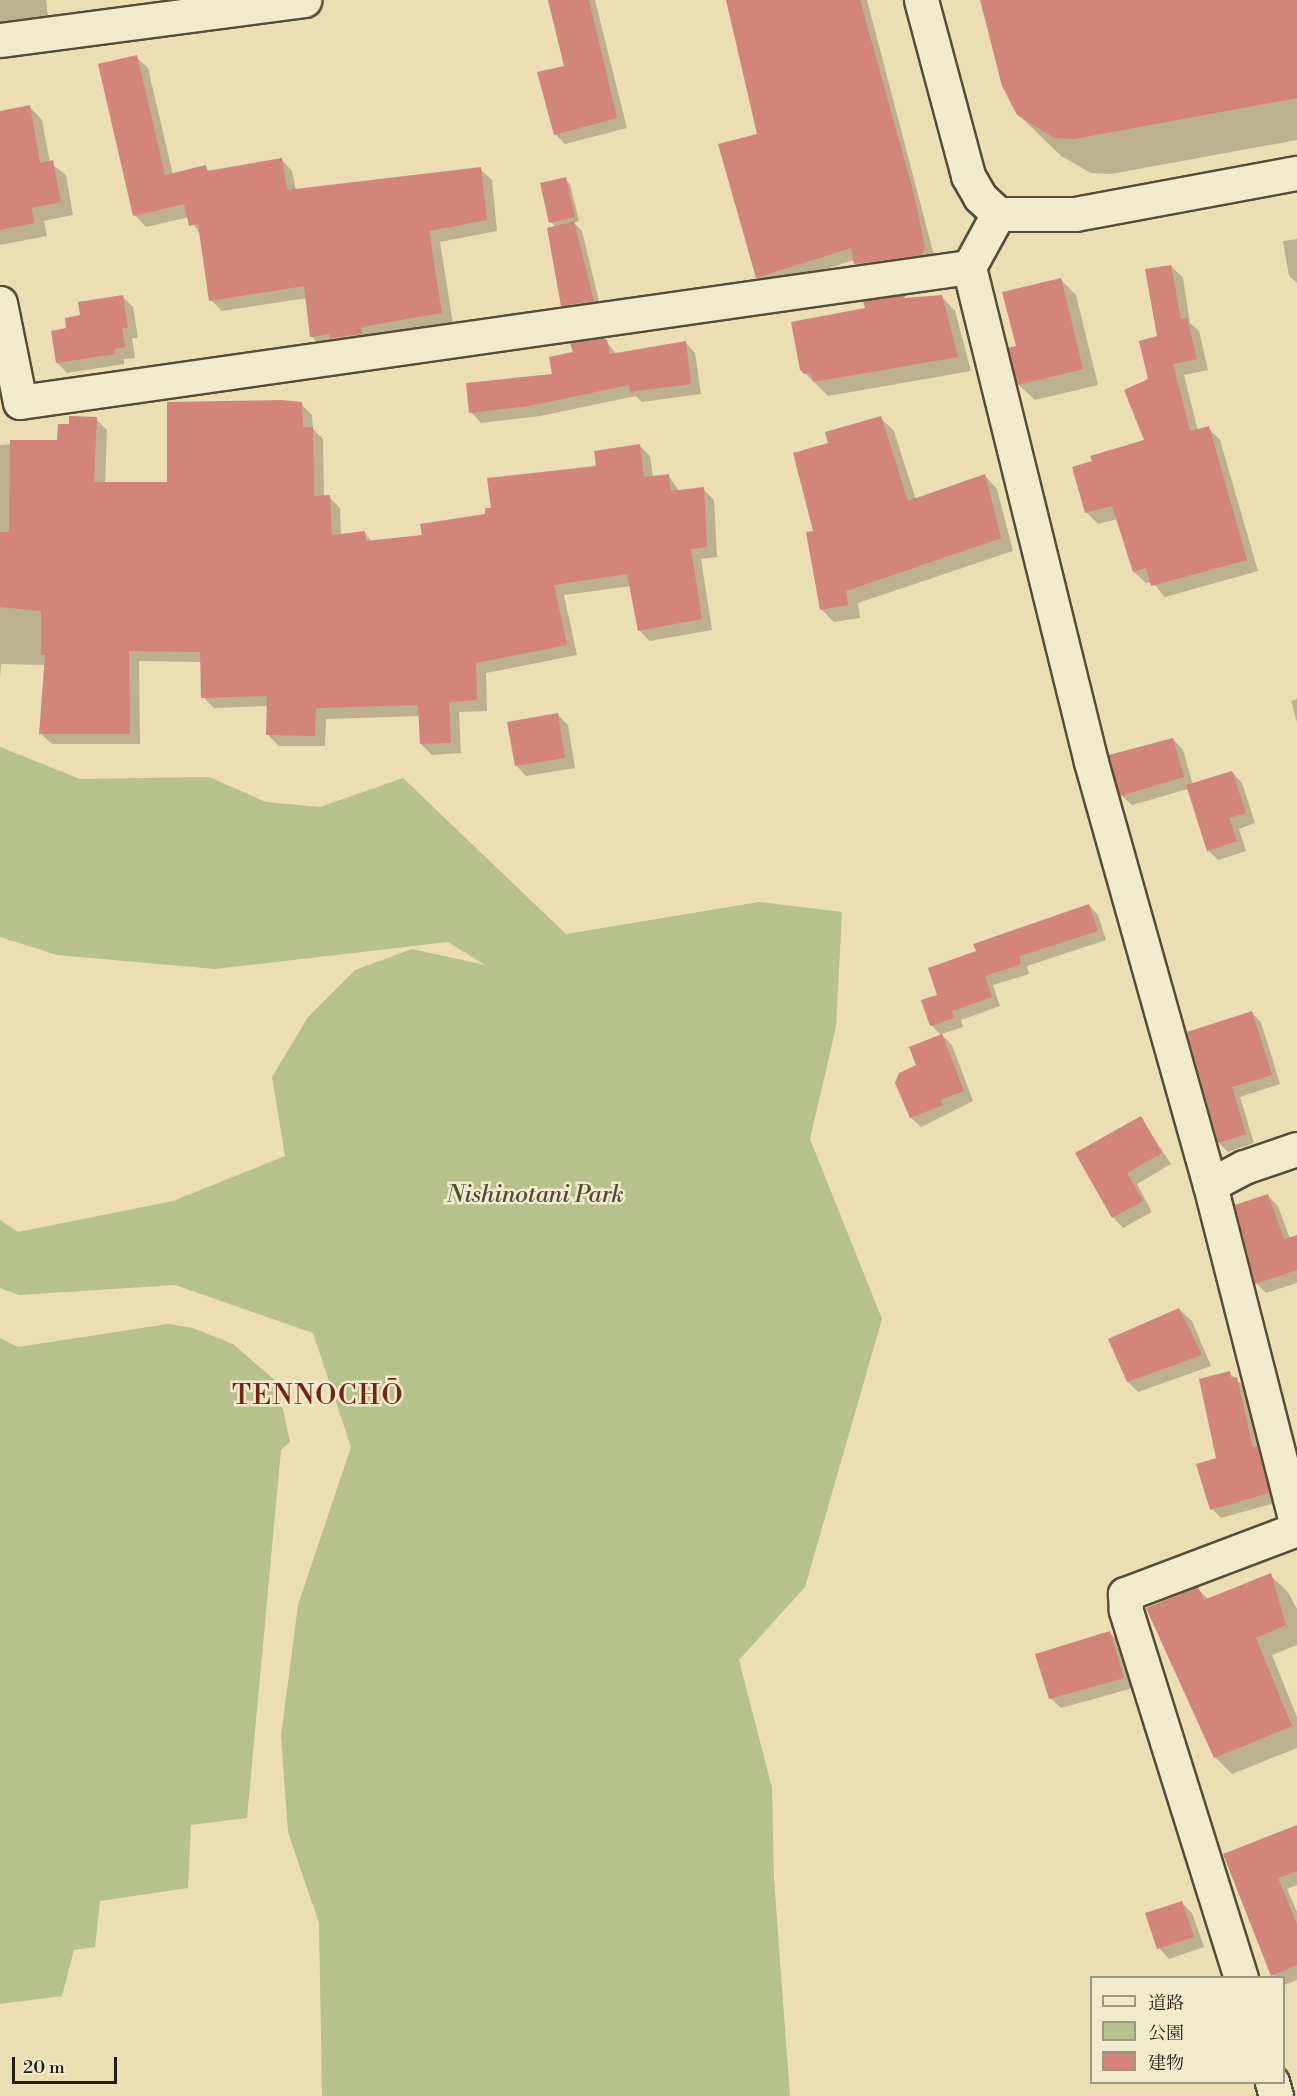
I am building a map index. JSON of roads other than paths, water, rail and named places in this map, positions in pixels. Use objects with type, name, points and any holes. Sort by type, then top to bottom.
[{"type":"street","points":[[0,40],[304,0]]},
{"type":"street","points":[[921,0],[968,176],[980,197],[998,214],[1076,214],[1297,173]]},
{"type":"street","points":[[998,214],[969,267],[1091,762],[1210,1185],[1297,1528],[1125,1594],[1126,1611],[1241,1976]]},
{"type":"street","points":[[0,303],[20,402],[969,267]]},
{"type":"street","points":[[1210,1185],[1244,1167],[1297,1149]]},
{"type":"district","name":"TENNOCHŌ","points":[[318,1397]]},
{"type":"park label","name":"Nishinotani Park","points":[[535,1196]]}]
